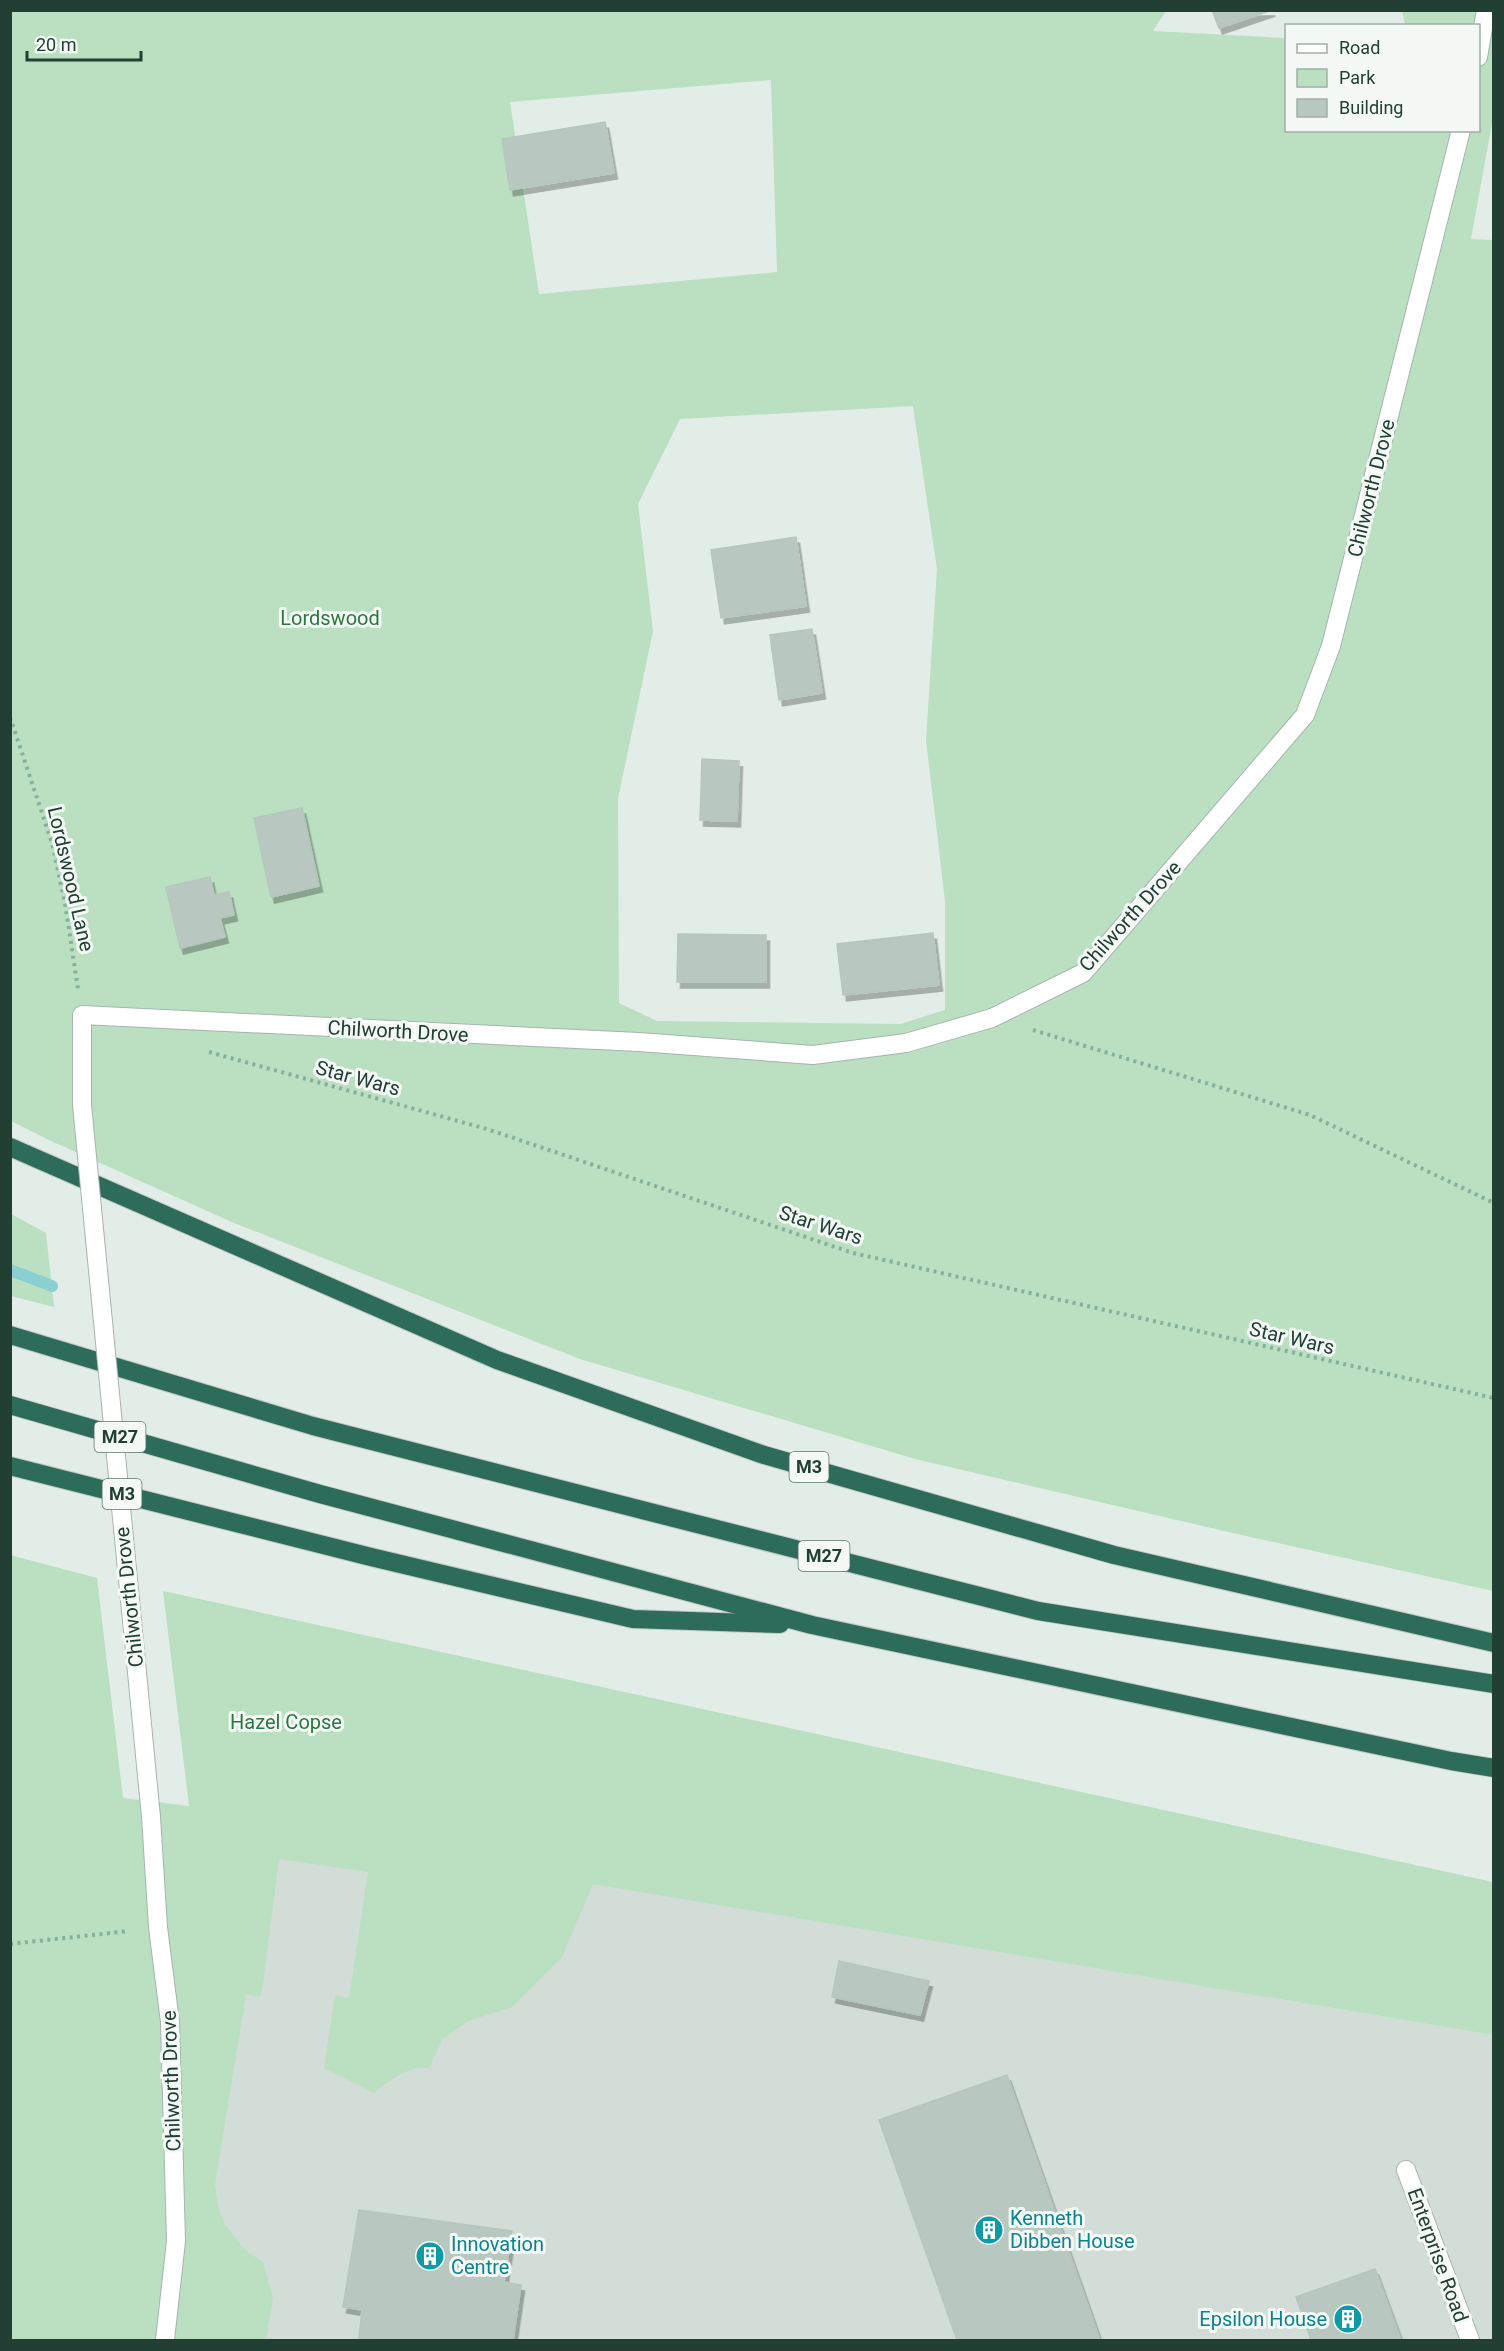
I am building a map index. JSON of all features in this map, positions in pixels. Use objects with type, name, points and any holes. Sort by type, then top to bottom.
[{"type":"highway","name":"M3","points":[[10,1147],[497,1360],[764,1455],[1114,1555],[1494,1643]]},
{"type":"highway","name":"M27","points":[[10,1335],[313,1426],[1038,1611],[1494,1684]]},
{"type":"highway","name":"M27","points":[[10,1405],[320,1494],[812,1625],[1451,1761],[1494,1767]]},
{"type":"highway","name":"M3","points":[[10,1466],[371,1557],[633,1618],[812,1625]]},
{"type":"street","points":[[1480,50],[1486,10]]},
{"type":"street","name":"Chilworth Drove","points":[[165,2340],[176,2241],[170,2022],[158,1927],[151,1817],[82,1105],[82,1015],[639,1042],[813,1055],[906,1043],[992,1018],[1083,973],[1305,715],[1331,646],[1460,132]]},
{"type":"street","name":"Enterprise Road","points":[[1406,2170],[1470,2340]]},
{"type":"path","name":"Lordswood Lane","points":[[10,717],[52,843],[65,903],[82,1015]]},
{"type":"path","points":[[992,1018],[1310,1115],[1494,1203]]},
{"type":"path","name":"Star Wars","points":[[200,1050],[487,1129],[853,1253],[1494,1398]]},
{"type":"path","points":[[10,1944],[158,1927]]},
{"type":"shaded area","points":[[123,1798],[388,1849],[1493,2035],[1493,2340],[90,2340]]},
{"type":"green space","name":"Lordswood","points":[[10,11],[1166,11],[1153,31],[1285,38],[1285,132],[1480,132],[1480,24],[1405,24],[1402,11],[1493,11],[1493,118],[1471,239],[1494,240],[1493,1591],[915,1459],[580,1359],[234,1223],[11,1121]],"holes":[[[771,80],[777,272],[539,294],[510,102]],[[913,406],[937,569],[926,740],[945,901],[945,1010],[900,1024],[657,1021],[619,1003],[618,799],[653,631],[638,504],[680,419]]]},
{"type":"green space","points":[[11,1214],[46,1233],[54,1307],[11,1296]]},
{"type":"green space","name":"Hazel Copse","points":[[10,1555],[97,1578],[123,1798],[189,1806],[163,1591],[1493,1882],[1493,2035],[593,1884],[562,1957],[512,2007],[468,2021],[442,2040],[429,2068],[406,2072],[374,2093],[324,2068],[335,1995],[349,1998],[368,1872],[279,1859],[263,1984],[260,1997],[246,1994],[215,2185],[219,2209],[225,2225],[246,2251],[263,2262],[273,2298],[266,2340],[11,2340]]},
{"type":"building","points":[[1212,10],[1272,10],[1219,28]]},
{"type":"building","points":[[605,122],[614,173],[510,190],[502,139]]},
{"type":"building","points":[[796,537],[806,606],[721,618],[711,550]]},
{"type":"building","points":[[812,629],[822,693],[779,700],[770,635]]},
{"type":"building","points":[[702,759],[739,761],[737,821],[700,820]]},
{"type":"building","points":[[302,808],[319,886],[271,897],[254,818]]},
{"type":"building","points":[[210,877],[214,895],[229,892],[234,915],[220,918],[225,937],[180,948],[166,887]]},
{"type":"building","points":[[933,933],[939,985],[843,995],[837,944]]},
{"type":"building","points":[[678,934],[766,935],[766,982],[677,982]]},
{"type":"building","points":[[839,1961],[929,1981],[920,2015],[832,1997]]},
{"type":"building","name":"Kenneth Dibben House","points":[[1007,2075],[1100,2340],[957,2340],[879,2120]]},
{"type":"building","name":"Innovation Centre","points":[[359,2210],[512,2231],[504,2282],[521,2285],[513,2340],[359,2338],[362,2310],[343,2307]]},
{"type":"building","name":"Epsilon House","points":[[1375,2269],[1401,2340],[1311,2340],[1296,2297]]},
{"type":"waterway","points":[[10,1270],[52,1286]]},
{"type":"place","name":"Kenneth Dibben House","points":[[989,2230]]},
{"type":"place","name":"Innovation Centre","points":[[430,2256]]},
{"type":"place","name":"Epsilon House","points":[[1348,2319]]}]
